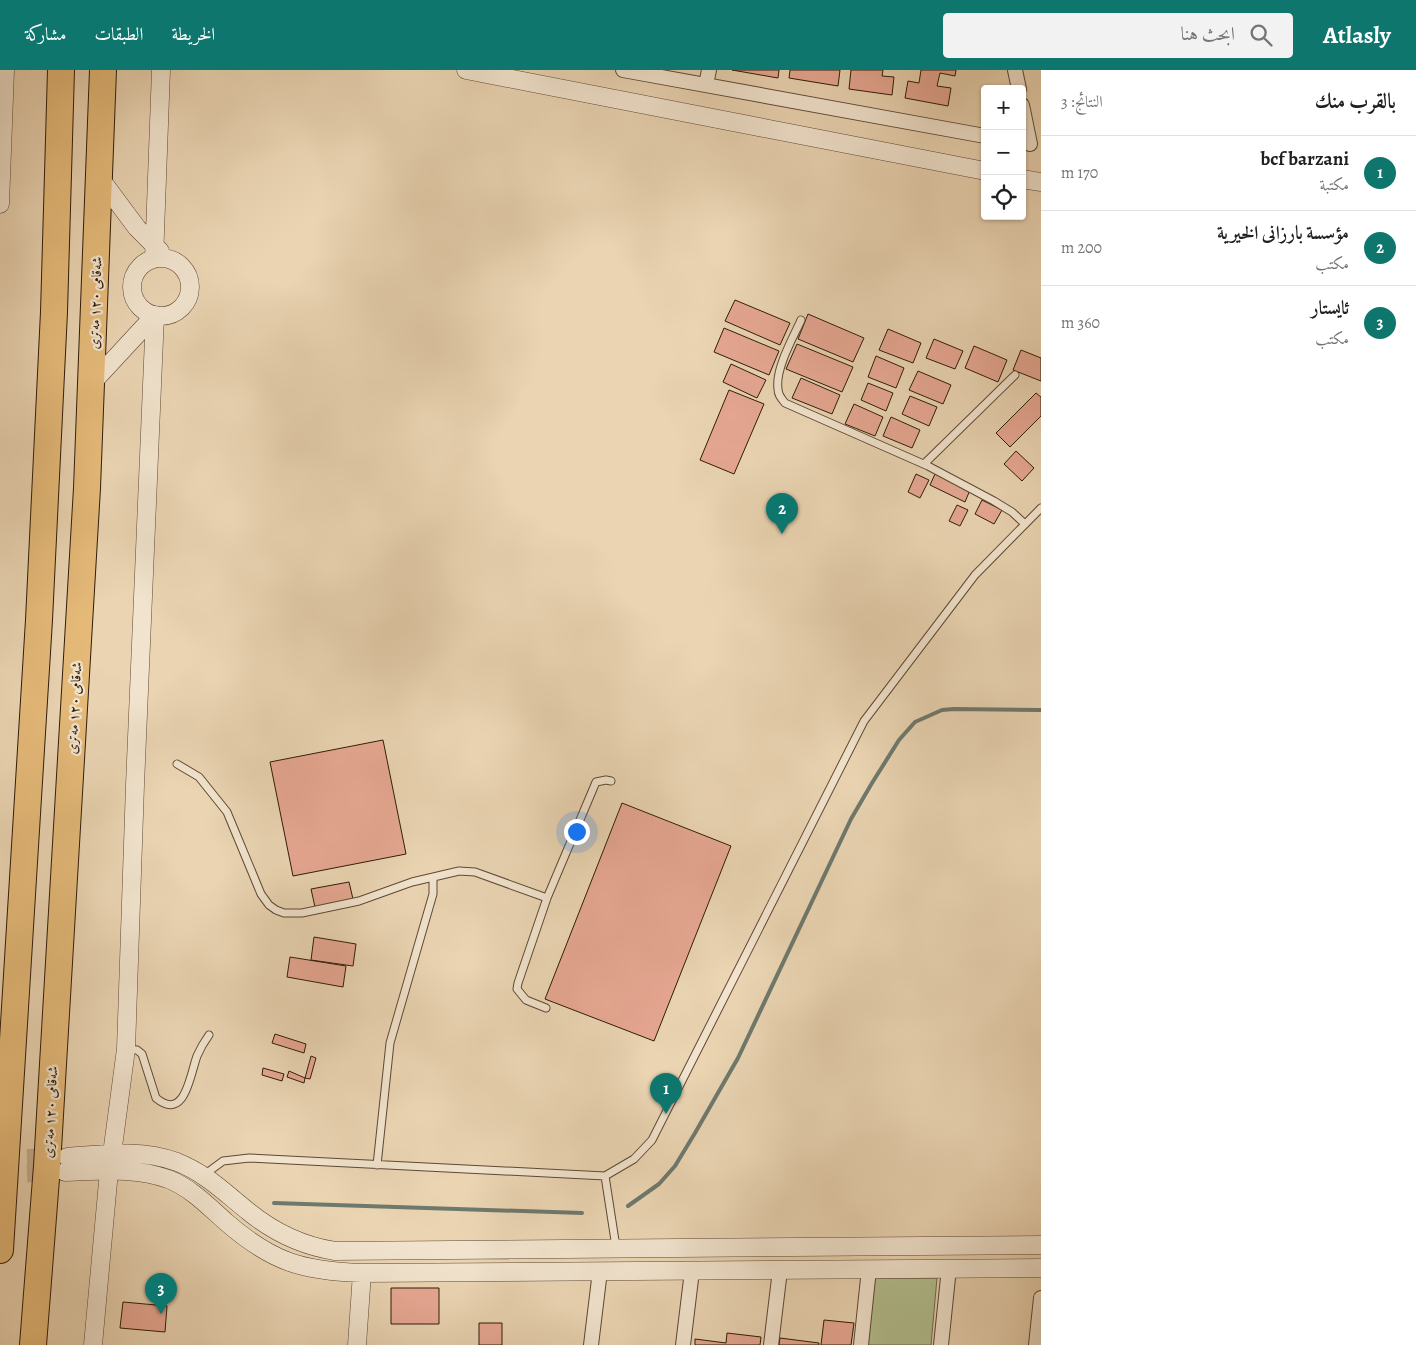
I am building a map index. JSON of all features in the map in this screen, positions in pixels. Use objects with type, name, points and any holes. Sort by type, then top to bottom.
[{"type":"highway","points":[[0,1250],[39,620],[54,312],[61,70]]},
{"type":"highway","name":"شەقامی ١٢٠ مەتری","points":[[33,1345],[47,1166],[92,383],[103,70]]},
{"type":"street","points":[[0,204],[5,70]]},
{"type":"street","points":[[159,255],[161,70]]},
{"type":"street","points":[[466,70],[981,170]]},
{"type":"street","points":[[623,70],[981,135]]},
{"type":"street","points":[[706,85],[709,70]]},
{"type":"street","points":[[1015,70],[1018,85]]},
{"type":"street","points":[[1026,123],[1031,145]]},
{"type":"street","points":[[99,177],[159,255],[176,262],[184,269],[189,278],[190,288],[183,306],[175,312],[166,315],[156,315],[147,312],[135,298],[133,289],[133,280],[136,272],[142,265],[159,255]]},
{"type":"street","points":[[1026,180],[1041,182]]},
{"type":"street","points":[[92,383],[156,315]]},
{"type":"street","points":[[93,1345],[111,1162],[126,1049],[156,315]]},
{"type":"street","points":[[66,1164],[111,1162],[134,1153],[176,1162],[215,1182],[249,1213],[295,1241],[322,1249],[349,1252],[1041,1245]]},
{"type":"street","points":[[111,1162],[130,1171],[170,1180],[188,1189],[238,1232],[262,1250],[278,1258],[310,1269],[334,1272],[362,1274],[1041,1268]]},
{"type":"street","points":[[902,1269],[904,1246]]},
{"type":"street","points":[[942,1345],[949,1268]]},
{"type":"street","points":[[861,1345],[869,1269]]},
{"type":"street","points":[[771,1345],[780,1270]]},
{"type":"street","points":[[683,1345],[692,1271]]},
{"type":"street","points":[[591,1345],[600,1272]]},
{"type":"street","points":[[356,1345],[362,1274]]},
{"type":"street","points":[[1036,1345],[1041,1298]]},
{"type":"lane","points":[[801,320],[782,364],[777,388],[785,402],[924,464],[994,501],[1012,512],[1025,524]]},
{"type":"lane","points":[[924,464],[1014,375]]},
{"type":"lane","points":[[204,1175],[223,1161],[249,1158],[605,1176],[634,1159],[652,1140],[864,721],[975,575],[1041,508]]},
{"type":"lane","points":[[177,764],[199,777],[227,812],[261,894],[269,905],[284,913],[302,913],[358,901],[412,882],[459,871],[475,872],[547,898]]},
{"type":"lane","points":[[546,1008],[526,1000],[517,989],[518,983],[547,898],[596,782],[606,780],[611,782]]},
{"type":"lane","points":[[376,1165],[390,1043],[434,894],[433,877]]},
{"type":"lane","points":[[126,1049],[137,1050],[142,1054],[156,1098],[168,1106],[182,1099],[201,1048],[209,1035]]},
{"type":"lane","points":[[605,1176],[616,1249]]},
{"type":"green space","points":[[875,1278],[937,1278],[931,1345],[866,1345]]},
{"type":"building","points":[[732,70],[779,70],[778,78]]},
{"type":"building","points":[[790,70],[840,70],[838,86],[789,78]]},
{"type":"building","points":[[851,70],[883,70],[882,76],[894,77],[892,95],[849,89]]},
{"type":"building","points":[[921,70],[956,70],[955,76],[940,73],[937,86],[951,88],[948,106],[905,98],[908,81],[919,83]]},
{"type":"building","points":[[735,300],[790,323],[780,345],[725,321]]},
{"type":"building","points":[[808,314],[864,338],[853,362],[798,339]]},
{"type":"building","points":[[724,328],[779,351],[769,375],[714,352]]},
{"type":"building","points":[[888,329],[921,343],[913,363],[879,350]]},
{"type":"building","points":[[934,339],[963,351],[955,369],[926,358]]},
{"type":"building","points":[[797,344],[853,367],[842,392],[786,369]]},
{"type":"building","points":[[974,346],[1007,360],[998,382],[965,368]]},
{"type":"building","points":[[1021,350],[1041,358],[1041,381],[1013,370]]},
{"type":"building","points":[[876,356],[904,368],[896,388],[868,377]]},
{"type":"building","points":[[731,364],[766,380],[757,398],[723,382]]},
{"type":"building","points":[[918,371],[951,385],[943,404],[909,390]]},
{"type":"building","points":[[801,378],[840,395],[832,414],[792,398]]},
{"type":"building","points":[[868,383],[893,393],[886,411],[861,400]]},
{"type":"building","points":[[729,390],[764,404],[734,474],[700,460]]},
{"type":"building","points":[[1036,393],[1041,397],[1041,416],[1010,447],[996,433]]},
{"type":"building","points":[[910,396],[937,407],[929,426],[902,414]]},
{"type":"building","points":[[854,404],[883,417],[875,436],[845,424]]},
{"type":"building","points":[[891,417],[920,430],[912,448],[883,436]]},
{"type":"building","points":[[1016,451],[1034,468],[1022,481],[1004,464]]},
{"type":"building","points":[[916,474],[929,480],[920,498],[908,492]]},
{"type":"building","points":[[935,474],[970,490],[965,502],[930,485]]},
{"type":"building","points":[[982,500],[1002,510],[994,524],[975,514]]},
{"type":"building","points":[[957,505],[968,510],[960,526],[949,521]]},
{"type":"building","points":[[383,740],[406,854],[293,876],[270,762]]},
{"type":"building","points":[[622,803],[731,846],[654,1041],[545,999]]},
{"type":"building","points":[[349,882],[353,899],[315,907],[311,889]]},
{"type":"building","points":[[314,937],[356,944],[353,966],[311,960]]},
{"type":"building","points":[[290,957],[346,966],[343,987],[287,977]]},
{"type":"building","points":[[275,1034],[306,1044],[304,1053],[272,1043]]},
{"type":"building","points":[[311,1056],[316,1058],[310,1079],[305,1078]]},
{"type":"building","points":[[263,1068],[284,1074],[282,1081],[262,1075]]},
{"type":"building","points":[[289,1071],[305,1078],[304,1083],[287,1077]]},
{"type":"building","points":[[391,1288],[439,1288],[439,1324],[391,1324]]},
{"type":"building","points":[[123,1302],[167,1306],[165,1332],[120,1328]]},
{"type":"building","points":[[824,1320],[854,1323],[851,1345],[821,1345]]},
{"type":"building","points":[[479,1323],[502,1323],[502,1345],[479,1345]]},
{"type":"building","points":[[727,1333],[761,1337],[760,1345],[695,1345],[695,1339],[726,1343]]},
{"type":"building","points":[[780,1338],[819,1343],[819,1345],[779,1345]]},
{"type":"waterway","points":[[628,1206],[659,1184],[675,1166],[695,1133],[738,1058],[851,819],[899,740],[915,722],[942,710],[1041,710]]},
{"type":"waterway","points":[[274,1203],[582,1213]]},
{"type":"tunnel","points":[[0,1159],[57,1157]]},
{"type":"tunnel","points":[[0,1175],[57,1172]]},
{"type":"place","name":"مؤسسة بارزانی الخیریة","points":[[782,534]]},
{"type":"place","name":"bcf barzani","points":[[666,1114]]},
{"type":"place","name":"ئایستار","points":[[161,1314]]}]
